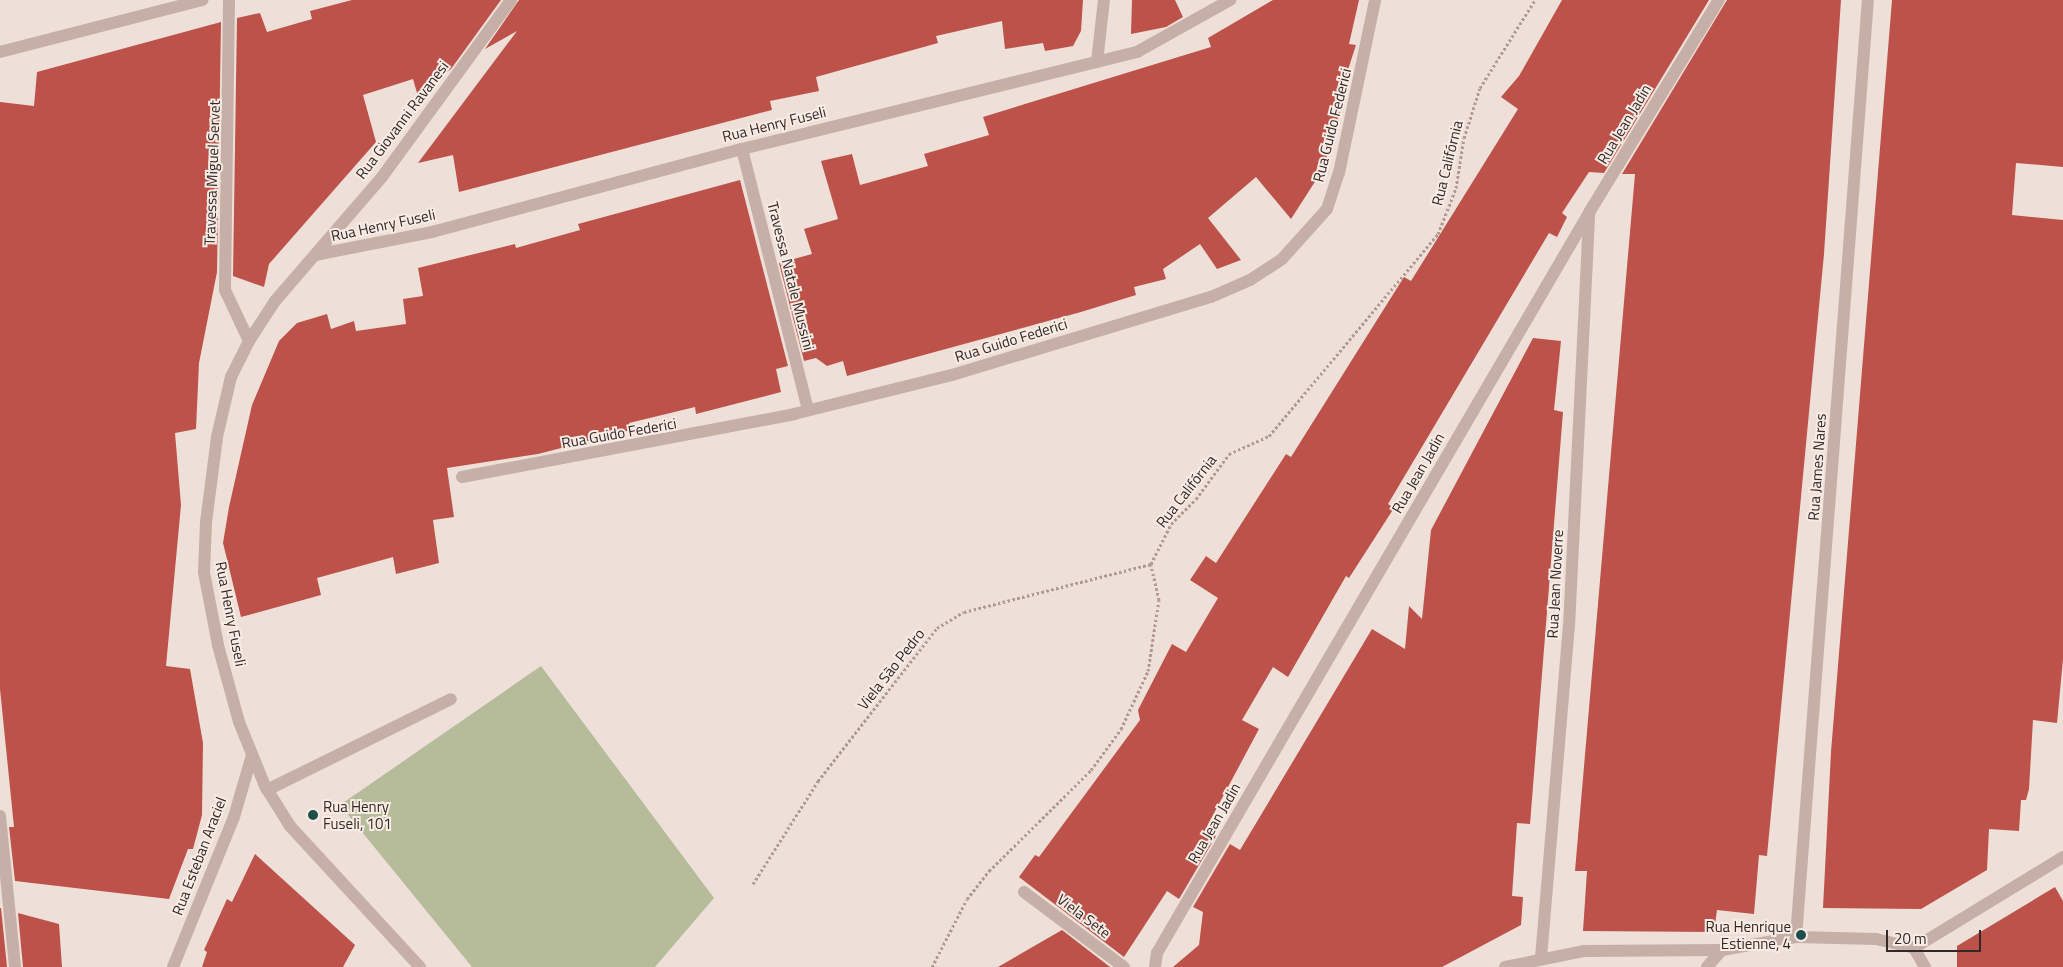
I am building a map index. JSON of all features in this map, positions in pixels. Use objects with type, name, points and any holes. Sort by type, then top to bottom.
[{"type":"street","points":[[0,52],[202,0]]},
{"type":"street","name":"Travessa Miguel Servet","points":[[229,0],[225,290],[249,341]]},
{"type":"street","name":"Rua Giovanni Ravanesi","points":[[315,255],[382,176],[511,0]]},
{"type":"street","points":[[1097,62],[1104,0]]},
{"type":"street","name":"Rua Henry Fuseli","points":[[420,967],[290,826],[267,790],[238,722],[204,572],[216,437],[231,377],[249,341],[275,301],[315,255],[432,232],[742,149],[1137,52],[1230,0]]},
{"type":"street","name":"Rua Guido Federici","points":[[462,477],[676,440],[952,375],[1210,297],[1250,280],[1282,259],[1327,209],[1339,174],[1375,0]]},
{"type":"street","name":"Rua Jean Jadin","points":[[1154,967],[1157,953],[1590,211],[1719,0]]},
{"type":"street","name":"Rua James Nares","points":[[1796,937],[1868,0]]},
{"type":"street","name":"Travessa Natale Mussini","points":[[742,149],[808,410]]},
{"type":"street","name":"Rua Jean Noverre","points":[[1541,958],[1569,627],[1590,211]]},
{"type":"street","points":[[267,790],[451,699]]},
{"type":"street","name":"Rua Esteban Araciel","points":[[173,967],[234,817],[252,755]]},
{"type":"street","points":[[0,816],[15,967]]},
{"type":"street","points":[[1505,967],[1584,950],[1722,950],[1796,937],[1876,939],[1914,948],[2063,857]]},
{"type":"street","name":"Viela Sete","points":[[1024,892],[1124,967]]},
{"type":"street","points":[[1914,948],[1925,967]]},
{"type":"street","points":[[1706,967],[1722,950]]},
{"type":"path","name":"Rua Califórnia","points":[[1151,564],[1171,524],[1196,499],[1229,454],[1269,436],[1438,234],[1456,188],[1464,138],[1480,88],[1535,0]]},
{"type":"path","name":"Viela São Pedro","points":[[753,884],[818,782],[937,628],[964,612],[1151,564]]},
{"type":"path","points":[[932,967],[972,892],[1091,770],[1121,729],[1148,671],[1158,626],[1159,600],[1151,564]]},
{"type":"green space","points":[[541,666],[714,898],[655,967],[472,967],[340,805]]},
{"type":"building","points":[[352,0],[501,0],[451,69],[417,93],[413,79],[363,95],[376,142],[269,264],[264,287],[233,276],[237,18],[260,13],[267,32],[312,19],[310,11]]},
{"type":"building","points":[[519,0],[1083,0],[1081,31],[1073,46],[1045,51],[1043,43],[1005,49],[1002,21],[936,36],[938,43],[816,77],[819,91],[770,101],[772,110],[459,192],[453,155],[418,163],[517,31],[485,49]]},
{"type":"building","points":[[1132,0],[1175,0],[1183,17],[1166,27],[1131,34]]},
{"type":"building","points":[[1273,0],[1359,0],[1349,44],[1356,45],[1335,110],[1341,113],[1327,138],[1333,142],[1318,177],[1291,219],[1256,177],[1208,218],[1241,260],[1217,269],[1200,244],[1163,269],[1166,279],[1134,287],[1136,295],[1081,312],[847,376],[843,361],[827,366],[816,358],[804,361],[779,263],[812,254],[804,229],[838,219],[821,161],[852,154],[860,185],[928,166],[924,154],[989,135],[983,117],[1211,47],[1208,38]]},
{"type":"building","points":[[1562,0],[1709,0],[1604,173],[1589,172],[1562,213],[1567,217],[1557,237],[1549,233],[1388,504],[1394,508],[1349,578],[1346,576],[1288,677],[1273,667],[1242,720],[1259,729],[1205,830],[1216,836],[1179,899],[1167,891],[1124,957],[1019,877],[1035,855],[1039,857],[1140,720],[1138,710],[1172,644],[1186,652],[1218,598],[1190,580],[1206,556],[1216,563],[1286,454],[1291,457],[1404,277],[1411,281],[1518,109],[1501,97],[1519,76]]},
{"type":"building","points":[[1727,0],[1841,0],[1824,254],[1767,856],[1759,855],[1754,914],[1717,910],[1714,932],[1583,931],[1587,871],[1575,871],[1635,174],[1622,174]]},
{"type":"building","points":[[1892,0],[2063,0],[2063,167],[2016,163],[2012,215],[2063,220],[2063,659],[2057,723],[2033,720],[2029,789],[2026,800],[2021,800],[2019,831],[1989,829],[1987,870],[1921,909],[1823,908],[1831,752]]},
{"type":"building","points":[[221,22],[217,272],[199,363],[196,429],[175,433],[181,505],[166,666],[190,669],[203,743],[202,815],[193,849],[188,849],[169,899],[15,881],[9,827],[14,827],[0,689],[0,102],[34,106],[37,72]]},
{"type":"building","points":[[740,180],[788,366],[776,369],[781,392],[696,414],[695,407],[629,423],[631,430],[538,454],[447,468],[454,517],[433,520],[439,563],[396,574],[393,557],[317,578],[321,595],[241,617],[223,543],[229,507],[252,405],[279,341],[297,323],[327,314],[331,329],[354,321],[356,331],[406,324],[403,299],[423,296],[418,268],[515,244],[516,248],[580,230],[578,224]]},
{"type":"building","points":[[1533,338],[1561,341],[1554,410],[1563,412],[1530,824],[1517,823],[1512,896],[1523,897],[1521,925],[1442,967],[1173,967],[1199,945],[1203,912],[1193,907],[1230,844],[1240,850],[1372,629],[1405,649],[1409,606],[1422,619],[1431,530]]},
{"type":"building","points":[[255,854],[355,945],[343,967],[202,967],[207,952],[204,950],[227,899],[232,902]]},
{"type":"building","points":[[2055,887],[2063,901],[2063,967],[1957,967],[1957,946]]},
{"type":"building","points":[[1,908],[7,967],[0,967]]},
{"type":"building","points":[[18,913],[59,924],[62,967],[23,967]]},
{"type":"building","points":[[1062,930],[1110,967],[998,967]]},
{"type":"place","name":"Rua Henry Fuseli, 101","points":[[313,815]]},
{"type":"place","name":"Rua Henrique Estienne, 4","points":[[1801,935]]}]
